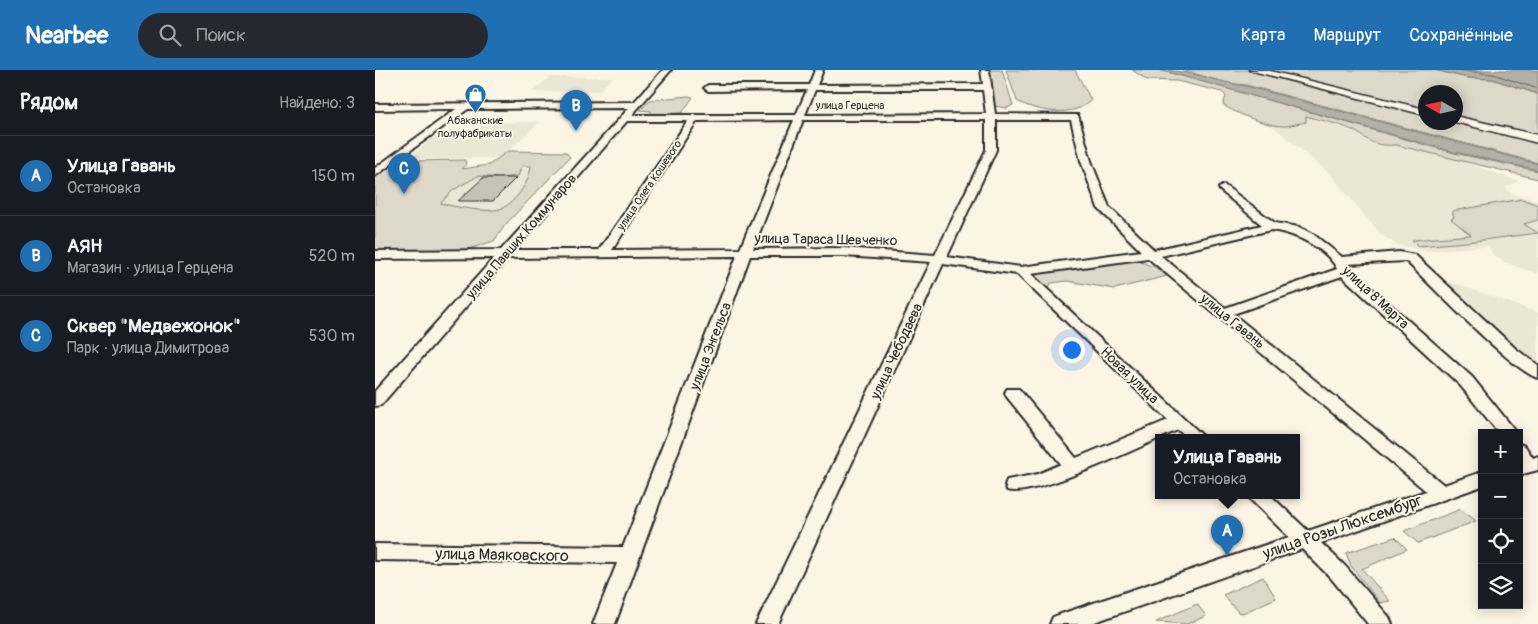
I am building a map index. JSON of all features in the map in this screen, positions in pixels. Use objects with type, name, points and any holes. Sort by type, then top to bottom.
[{"type":"main road","points":[[1254,70],[1418,110]]},
{"type":"main road","points":[[1463,121],[1538,139]]},
{"type":"street","name":"улица Павших Коммунаров","points":[[375,401],[667,70]]},
{"type":"street","name":"улица Энгельса","points":[[604,624],[629,555],[819,70]]},
{"type":"street","name":"улица Чебодаева","points":[[767,624],[991,150],[991,115],[985,70]]},
{"type":"street","points":[[708,88],[988,87]]},
{"type":"street","points":[[375,107],[636,105]]},
{"type":"street","points":[[375,173],[465,107]]},
{"type":"street","name":"улица Герцена","points":[[625,118],[1075,116]]},
{"type":"street","name":"улица Гавань","points":[[1075,116],[1086,161],[1103,208],[1151,254],[1439,492]]},
{"type":"street","name":"улица Олега Кошевого","points":[[604,252],[695,117]]},
{"type":"street","name":"улица 8 Марта","points":[[1224,188],[1271,226],[1295,230],[1309,236],[1466,381],[1506,429]]},
{"type":"street","name":"улица Тараса Шевченко","points":[[375,255],[604,252],[844,252],[940,259],[1021,271],[1151,254],[1271,226]]},
{"type":"street","points":[[1224,313],[1341,266],[1399,256],[1410,258],[1511,352],[1538,373]]},
{"type":"street","name":"Новая улица","points":[[1021,271],[1193,434]]},
{"type":"street","points":[[1013,393],[1073,467]]},
{"type":"street","points":[[1014,485],[1041,480],[1180,422]]},
{"type":"street","name":"улица Розы Люксембург","points":[[1061,624],[1439,492],[1478,480]]},
{"type":"street","points":[[1261,499],[1338,572],[1381,624]]},
{"type":"street","name":"улица Маяковского","points":[[375,552],[629,555]]},
{"type":"shaded area","points":[[989,70],[1002,70],[1013,105],[1007,108],[994,106]]},
{"type":"shaded area","points":[[1006,70],[1075,70],[1091,100],[1084,106],[1066,111],[1045,110],[1025,105],[1017,101]]},
{"type":"shaded area","points":[[1132,70],[1158,70],[1180,75],[1454,153],[1538,171],[1538,179],[1396,145],[1373,143],[1353,130],[1306,116],[1306,122],[1286,126],[1262,122],[1223,105],[1226,96],[1222,92],[1177,81],[1147,80]]},
{"type":"shaded area","points":[[1183,70],[1247,70],[1418,112],[1418,130],[1463,130],[1463,123],[1538,141],[1538,163],[1246,85],[1225,83]]},
{"type":"shaded area","points":[[1264,70],[1434,70],[1468,78],[1492,79],[1538,94],[1538,137],[1463,119],[1463,85],[1418,85],[1418,107]]},
{"type":"shaded area","points":[[550,77],[613,77],[599,91],[532,92]]},
{"type":"shaded area","points":[[693,97],[682,113],[651,114],[651,111],[640,110],[650,100]]},
{"type":"shaded area","points":[[1293,112],[1361,133],[1367,141],[1378,146],[1396,145],[1426,151],[1462,161],[1518,181],[1505,188],[1512,194],[1538,200],[1538,274],[1504,262],[1493,255],[1488,246],[1428,251],[1398,245],[1381,235],[1330,174],[1270,124],[1240,115]]},
{"type":"shaded area","points":[[540,122],[500,158],[408,159],[432,138],[472,134],[484,123]]},
{"type":"shaded area","points":[[508,151],[566,152],[570,157],[506,224],[494,241],[462,251],[375,251],[375,177],[402,158],[413,161],[465,160],[466,164],[462,169],[489,165]],"holes":[[[522,166],[531,166],[528,179],[521,191],[511,202],[500,209],[479,210],[441,203],[453,190],[478,176],[499,178],[518,176]]]},
{"type":"shaded area","points":[[552,169],[476,248],[375,249],[375,245],[460,170]]},
{"type":"shaded area","points":[[1522,199],[1538,205],[1538,220],[1524,224],[1538,233],[1418,246],[1412,240],[1471,235],[1451,219],[1454,217],[1452,211]]},
{"type":"shaded area","points":[[1135,260],[1155,267],[1167,276],[1115,289],[1067,281],[1051,283],[1049,288],[1036,279],[1034,273]]},
{"type":"shaded area","points":[[1452,282],[1538,313],[1538,370],[1443,285]]},
{"type":"shaded area","points":[[1461,509],[1476,521],[1418,543],[1404,531]]},
{"type":"shaded area","points":[[1395,537],[1407,549],[1362,569],[1390,601],[1380,603],[1351,566],[1346,553]]},
{"type":"shaded area","points":[[1263,577],[1276,598],[1243,613],[1238,612],[1223,595]]},
{"type":"shaded area","points":[[1197,604],[1206,616],[1187,624],[1156,622]]},
{"type":"water","points":[[1160,70],[1193,74],[1246,86],[1538,164],[1538,170],[1454,152]]},
{"type":"water","points":[[1434,70],[1538,70],[1538,94],[1492,79],[1468,78]]},
{"type":"building","points":[[483,178],[516,178],[493,201],[458,201]]},
{"type":"place","name":"Абаканские полуфабрикаты","points":[[475,113]]},
{"type":"place","name":"АЯН","points":[[576,131]]},
{"type":"place","name":"Сквер \"Медвежонок\"","points":[[404,194]]},
{"type":"place","name":"Улица Гавань","points":[[1227,556]]}]
